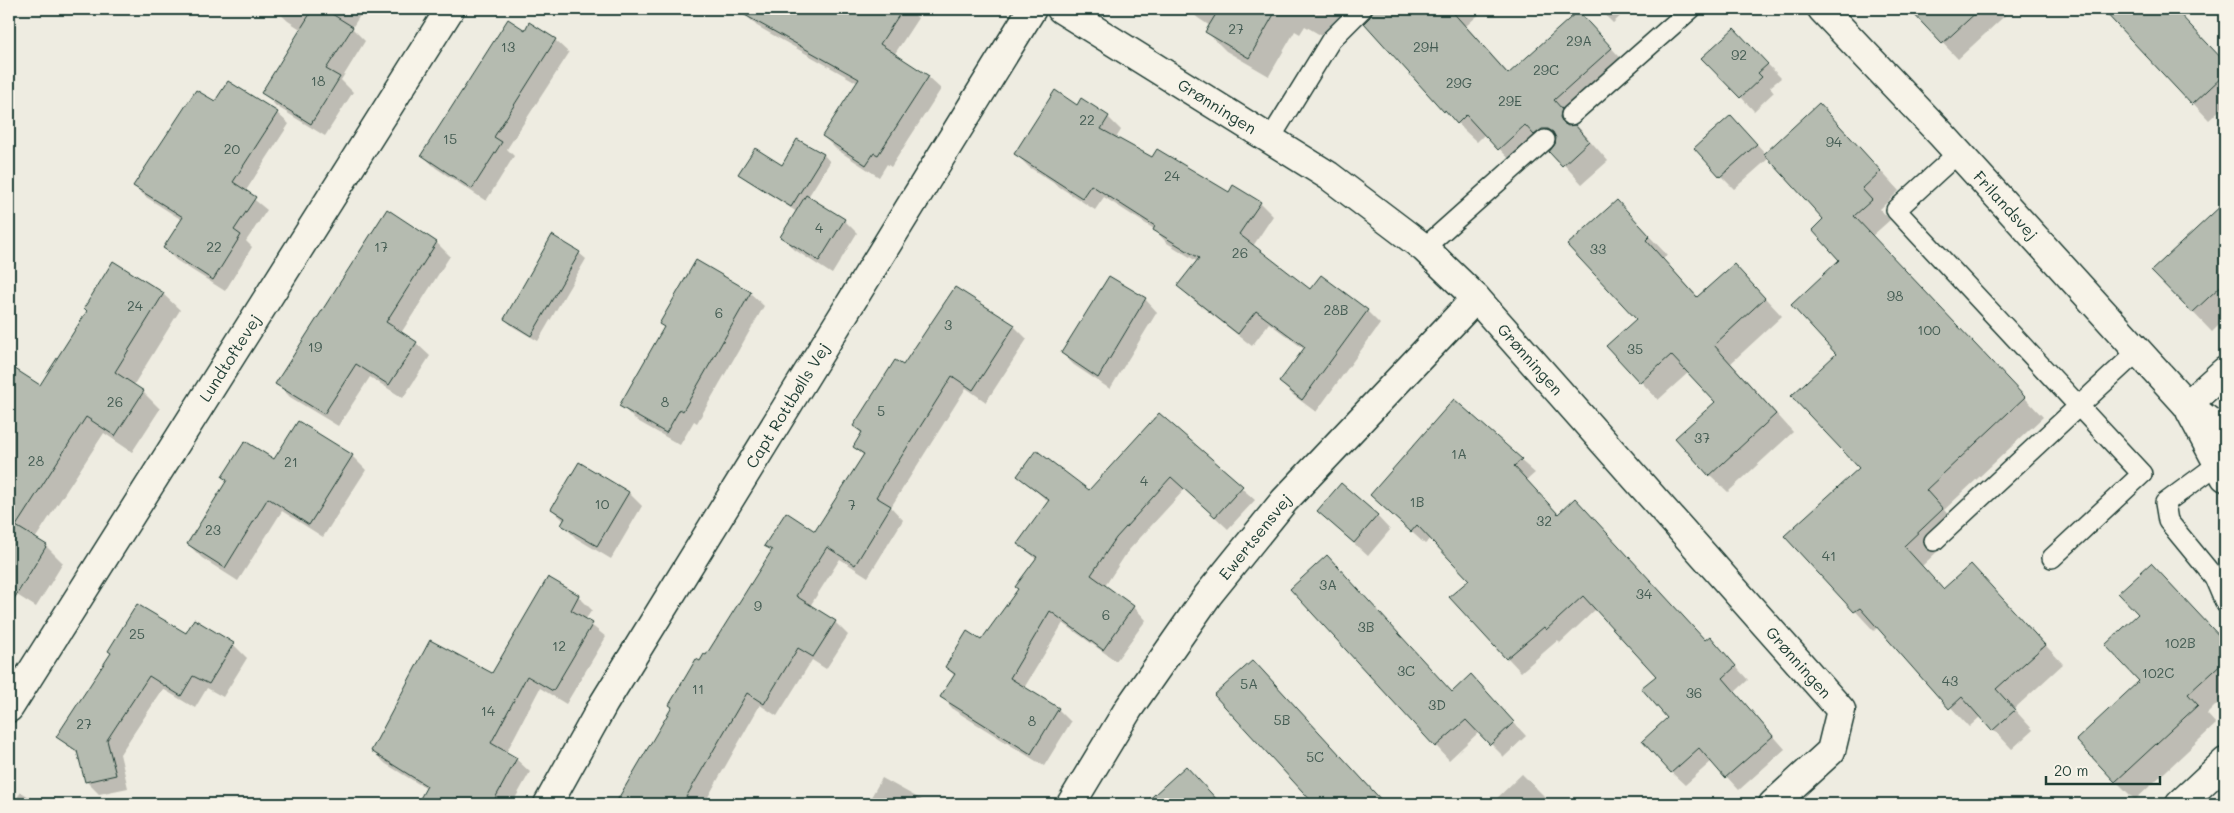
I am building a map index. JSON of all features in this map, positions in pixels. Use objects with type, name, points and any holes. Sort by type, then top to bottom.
[{"type":"street","name":"Lundtoftevej","points":[[9,708],[450,9]]},
{"type":"street","name":"Capt Rottbølls Vej","points":[[548,804],[609,695],[1032,9]]},
{"type":"street","name":"Grønningen","points":[[1061,9],[1329,176],[1424,248],[1476,298],[1841,710],[1831,751],[1773,804]]},
{"type":"street","name":"Frilandsvej","points":[[1822,9],[1958,152],[2187,405],[2225,434]]},
{"type":"street","name":"Ewertsensvej","points":[[1071,804],[1129,708],[1208,595],[1284,501],[1476,298]]},
{"type":"street","points":[[2187,405],[2225,371]]},
{"type":"street","name":"Frilandsvej","points":[[2187,405],[2222,471]]},
{"type":"street","points":[[2180,804],[2225,762]]},
{"type":"lane","points":[[1270,139],[1331,40],[1362,9]]},
{"type":"lane","points":[[1571,115],[1691,9]]},
{"type":"lane","points":[[1424,248],[1545,140]]},
{"type":"lane","points":[[1958,152],[1896,210],[2142,474],[2052,558]]},
{"type":"lane","points":[[1934,541],[2138,351]]},
{"type":"lane","points":[[2222,471],[2165,503],[2168,521],[2214,576],[2225,603]]},
{"type":"building","points":[[313,9],[324,9],[353,27],[326,69],[340,77],[311,124],[261,93]]},
{"type":"building","points":[[734,9],[903,9],[880,44],[929,76],[878,155],[874,153],[866,165],[822,136],[859,79]]},
{"type":"building","points":[[1219,9],[1277,9],[1249,58],[1205,32]]},
{"type":"building","points":[[1373,9],[1450,9],[1508,74],[1578,11],[1612,48],[1554,100],[1562,109],[1560,117],[1563,123],[1568,126],[1575,125],[1589,141],[1562,166],[1549,152],[1555,144],[1556,138],[1553,132],[1548,129],[1542,129],[1534,135],[1525,125],[1498,150],[1466,115],[1457,124],[1445,110],[1444,112],[1364,23],[1370,17]]},
{"type":"building","points":[[1909,9],[1980,9],[1942,44]]},
{"type":"building","points":[[2102,9],[2175,9],[2225,62],[2225,74],[2192,105]]},
{"type":"building","points":[[508,19],[525,30],[529,22],[556,39],[494,137],[502,142],[472,189],[421,155]]},
{"type":"building","points":[[1734,28],[1768,64],[1758,73],[1762,77],[1740,98],[1701,58]]},
{"type":"building","points":[[228,81],[278,112],[233,182],[256,197],[234,230],[241,235],[213,280],[163,248],[183,217],[133,186],[196,90],[215,101]]},
{"type":"building","points":[[1055,90],[1077,105],[1081,98],[1109,116],[1101,129],[1152,157],[1157,149],[1229,192],[1233,185],[1261,202],[1239,234],[1310,289],[1321,275],[1368,310],[1302,400],[1279,382],[1305,347],[1256,311],[1238,334],[1177,286],[1199,258],[1153,230],[1155,226],[1091,185],[1082,198],[1014,154]]},
{"type":"building","points":[[1819,103],[1881,171],[1862,189],[1872,200],[1854,216],[2025,397],[1926,490],[1943,509],[1904,546],[1943,589],[1971,564],[2045,645],[1996,689],[2015,710],[1992,731],[1962,697],[1949,709],[1860,608],[1854,612],[1784,536],[1859,468],[1791,396],[1836,354],[1791,305],[1839,260],[1812,230],[1823,219],[1764,154]]},
{"type":"building","points":[[1731,115],[1757,144],[1720,177],[1694,148]]},
{"type":"building","points":[[797,139],[824,154],[791,207],[738,174],[755,148],[782,165]]},
{"type":"building","points":[[806,195],[845,219],[819,261],[780,237]]},
{"type":"building","points":[[1617,200],[1650,236],[1646,240],[1697,297],[1734,264],[1765,298],[1714,345],[1776,414],[1709,476],[1675,438],[1715,402],[1671,355],[1640,383],[1606,346],[1636,319],[1567,245]]},
{"type":"building","points":[[2225,202],[2225,282],[2192,313],[2151,271]]},
{"type":"building","points":[[387,209],[437,242],[386,322],[417,342],[389,385],[356,364],[324,414],[275,384]]},
{"type":"building","points":[[552,235],[580,252],[531,336],[504,319]]},
{"type":"building","points":[[696,260],[751,292],[683,411],[680,409],[666,433],[619,406],[664,327],[659,324]]},
{"type":"building","points":[[113,261],[164,293],[115,372],[144,391],[115,436],[86,417],[16,526],[47,545],[9,607],[9,365],[40,385],[87,311],[84,308]]},
{"type":"building","points":[[1109,276],[1146,298],[1098,378],[1061,353]]},
{"type":"building","points":[[955,287],[1015,325],[973,390],[952,376],[876,497],[891,506],[855,565],[827,547],[796,596],[836,621],[813,657],[798,648],[764,704],[747,693],[682,804],[615,804],[672,707],[669,705],[696,659],[700,661],[704,654],[706,655],[772,550],[764,546],[786,512],[815,531],[864,454],[853,447],[862,432],[853,426],[895,360],[903,365]]},
{"type":"building","points":[[1454,399],[1522,459],[1514,466],[1558,514],[1575,498],[1705,640],[1710,636],[1736,666],[1723,678],[1773,736],[1725,778],[1699,748],[1671,773],[1642,741],[1667,718],[1641,688],[1656,676],[1583,596],[1546,630],[1544,627],[1506,659],[1449,597],[1469,580],[1417,525],[1411,532],[1370,495]]},
{"type":"building","points":[[1159,413],[1243,486],[1215,517],[1171,477],[1116,538],[1091,575],[1134,606],[1103,650],[1050,611],[1010,678],[1059,708],[1031,754],[940,697],[955,674],[945,667],[967,631],[981,640],[1018,589],[1015,587],[1037,557],[1017,544],[1049,500],[1017,476],[1036,450],[1089,490]]},
{"type":"building","points":[[298,421],[353,455],[309,525],[268,498],[225,568],[187,544],[227,480],[222,477],[245,441],[274,459]]},
{"type":"building","points":[[579,462],[629,492],[597,546],[561,525],[565,518],[551,509]]},
{"type":"building","points":[[1341,483],[1378,515],[1354,543],[1317,511]]},
{"type":"building","points":[[1327,555],[1452,692],[1471,674],[1514,722],[1490,745],[1466,720],[1435,747],[1290,589]]},
{"type":"building","points":[[2151,563],[2225,642],[2225,660],[2188,694],[2198,705],[2115,782],[2076,740],[2139,681],[2105,645],[2138,614],[2118,593]]},
{"type":"building","points":[[548,577],[579,595],[571,610],[593,623],[553,691],[527,676],[491,743],[517,758],[492,804],[417,804],[427,786],[371,751],[430,640],[492,673]]},
{"type":"building","points":[[137,604],[186,633],[194,619],[234,643],[209,684],[193,676],[181,696],[149,676],[107,740],[116,775],[85,782],[77,751],[56,737],[111,653],[108,651]]},
{"type":"building","points":[[1253,660],[1385,804],[1314,804],[1214,695]]},
{"type":"building","points":[[1186,766],[1221,804],[1144,804]]}]
